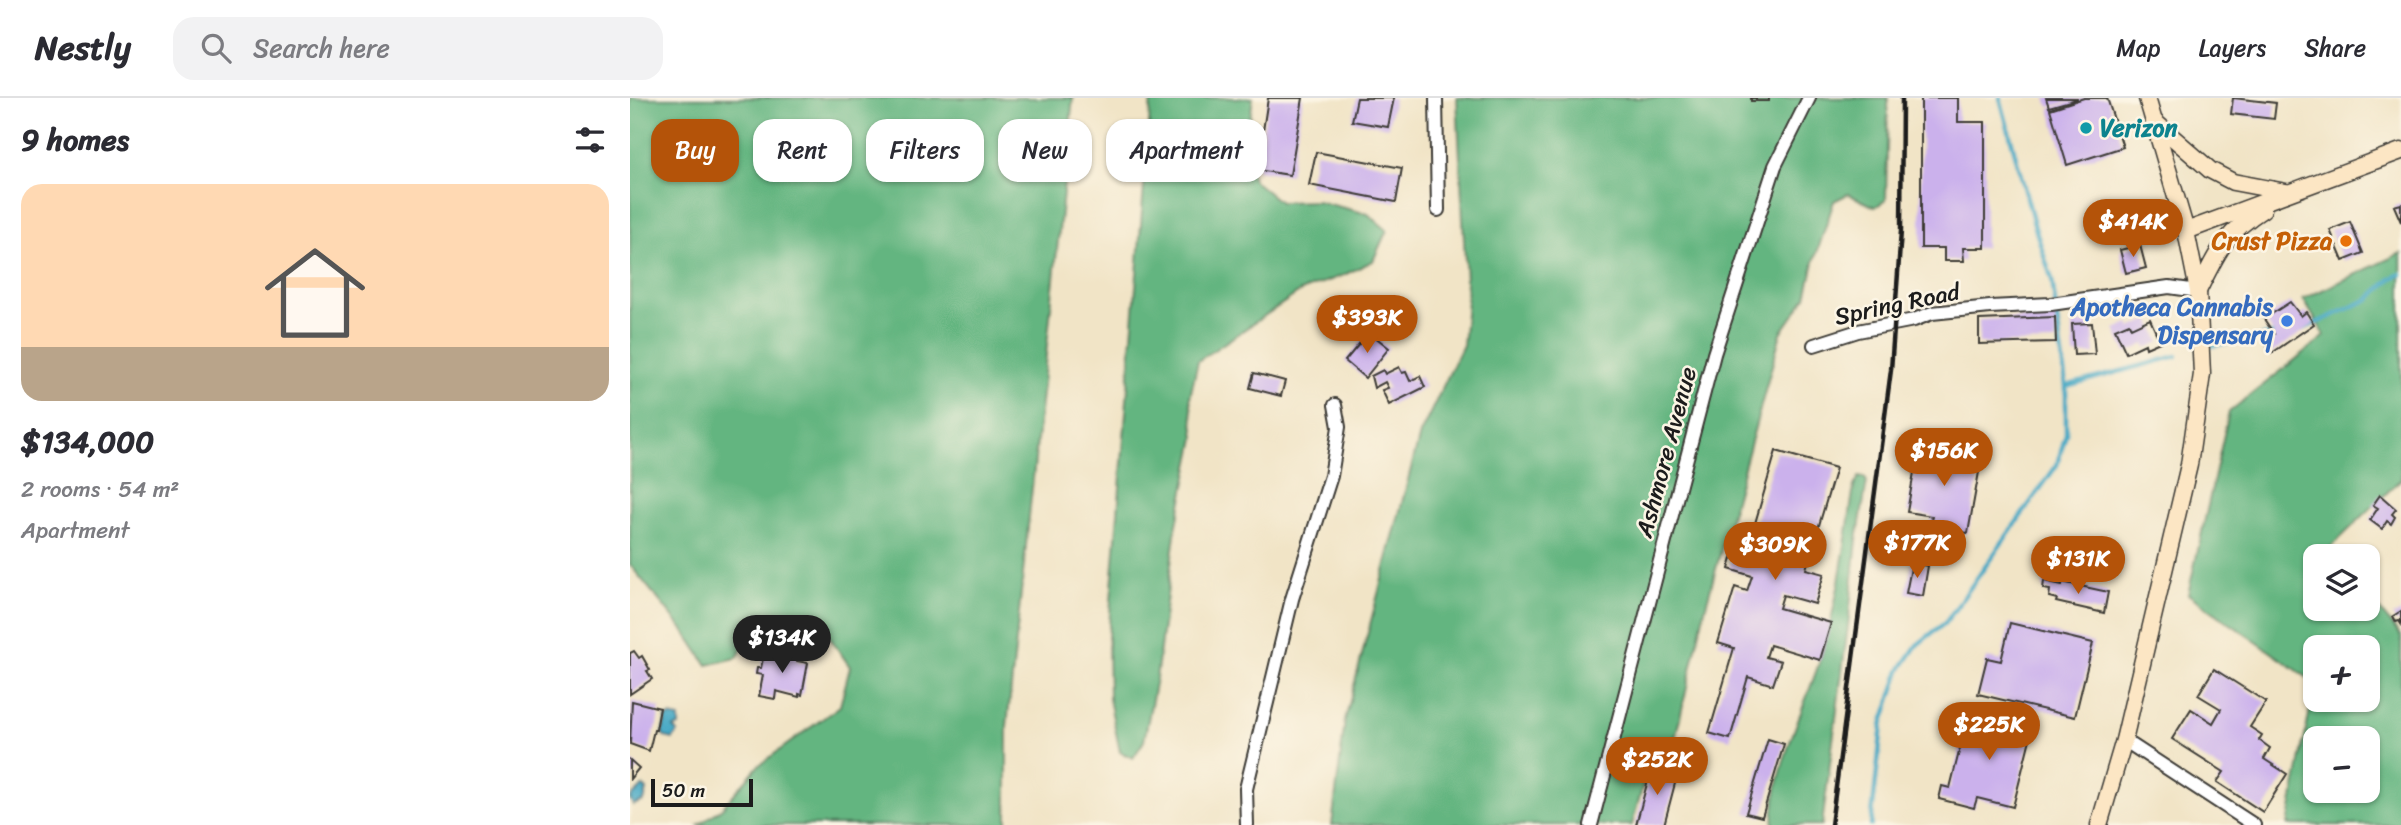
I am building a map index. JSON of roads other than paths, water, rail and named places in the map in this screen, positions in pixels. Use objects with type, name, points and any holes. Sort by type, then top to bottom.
[{"type":"main road","points":[[2099,825],[2124,740],[2189,465],[2202,374],[2198,291],[2186,231],[2147,98]]},
{"type":"main road","points":[[2155,122],[2210,170],[2233,182],[2288,193]]},
{"type":"main road","points":[[2186,231],[2401,151]]},
{"type":"main road","points":[[2198,291],[2228,236],[2243,222],[2288,193]]},
{"type":"street","points":[[1436,98],[1438,210]]},
{"type":"street","name":"Ashmore Avenue","points":[[1591,825],[1714,354],[1775,166],[1809,98]]},
{"type":"street","name":"Spring Road","points":[[1814,345],[1932,313],[2051,304],[2169,287],[2198,291]]},
{"type":"street","points":[[1247,825],[1246,789],[1292,599],[1331,476],[1339,427],[1335,405]]},
{"type":"street","points":[[2124,740],[2254,825]]},
{"type":"water","points":[[666,718],[679,718],[679,726],[674,728],[678,732],[673,739],[664,737],[662,733]]},
{"type":"water","points":[[643,786],[647,790],[644,801],[633,805],[630,798]]},
{"type":"waterway","points":[[1871,825],[1882,725],[1900,670],[1917,645],[1946,622],[2057,465],[2066,434],[2066,386],[2052,280],[2000,98]]},
{"type":"waterway","points":[[2301,330],[2369,299],[2392,278],[2401,274]]},
{"type":"waterway","points":[[2211,346],[2275,334]]},
{"type":"waterway","points":[[2066,386],[2177,356]]},
{"type":"railway","points":[[1831,825],[1891,370],[1901,231],[1902,98]]},
{"type":"place","name":"Verizon","points":[[2086,128]]},
{"type":"place","name":"Crust Pizza","points":[[2346,241]]},
{"type":"place","name":"Apotheca Cannabis Dispensary","points":[[2287,321]]}]
